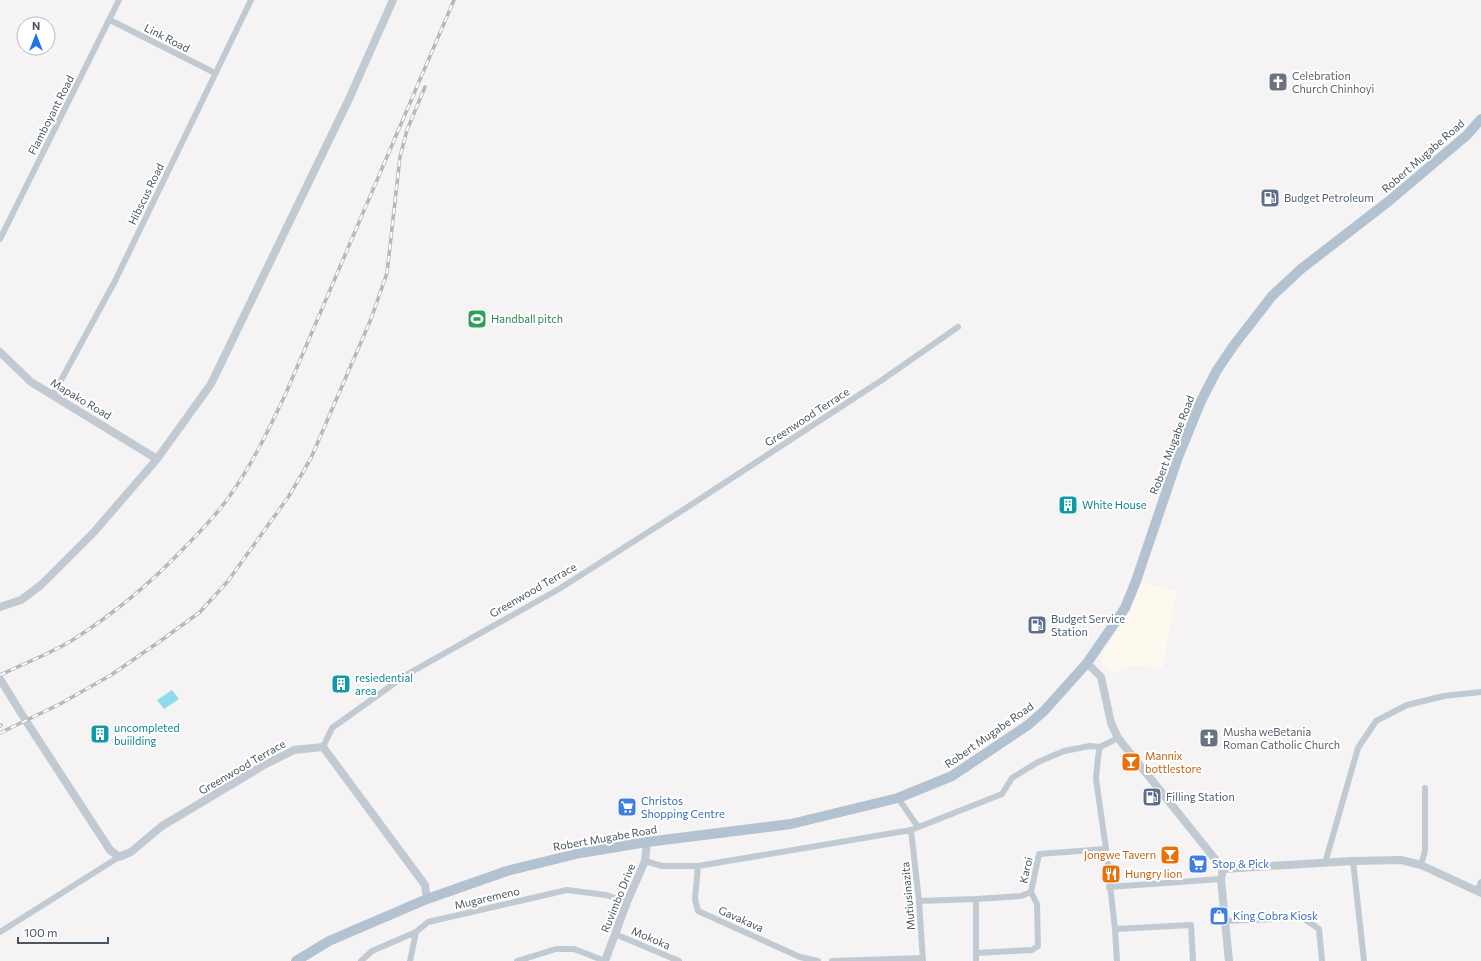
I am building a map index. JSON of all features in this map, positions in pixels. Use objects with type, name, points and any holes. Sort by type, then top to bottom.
[{"type":"main road","name":"Robert Mugabe Road","points":[[296,961],[330,941],[427,899],[507,871],[580,853],[647,842],[791,824],[898,798],[952,776],[1028,725],[1044,711],[1087,663],[1125,608],[1136,581],[1178,457],[1201,401],[1217,370],[1234,345],[1272,296],[1301,269],[1389,201],[1467,135],[1481,119]]},
{"type":"street","name":"Flamboyant Road","points":[[0,239],[119,0]]},
{"type":"street","name":"Hibscus Road","points":[[53,394],[115,282],[251,0]]},
{"type":"street","points":[[0,607],[21,600],[41,585],[94,532],[157,459],[211,384],[348,100],[393,0]]},
{"type":"street","name":"Link Road","points":[[110,20],[215,73]]},
{"type":"street","name":"Greenwood Terrace","points":[[0,932],[119,857],[131,852],[162,826],[264,765],[294,750],[323,747],[332,728],[406,675],[552,593],[882,380],[958,327]]},
{"type":"street","name":"Mapako Road","points":[[0,352],[31,382],[53,394],[157,459]]},
{"type":"street","points":[[1087,663],[1101,677],[1111,723],[1118,738],[1223,869]]},
{"type":"street","points":[[0,679],[110,850],[119,857]]},
{"type":"street","points":[[1325,863],[1358,748],[1376,721],[1407,705],[1444,696],[1481,692]]},
{"type":"street","points":[[645,861],[662,866],[698,866],[915,828],[1002,794],[1012,778],[1064,751],[1090,746],[1100,747],[1118,738]]},
{"type":"street","points":[[323,747],[425,885],[427,899]]},
{"type":"street","points":[[1100,747],[1096,778],[1106,849],[1117,961]]},
{"type":"street","points":[[1421,865],[1425,851],[1425,788]]},
{"type":"street","points":[[898,798],[909,812],[915,828]]},
{"type":"street","name":"Mutiusinazita","points":[[915,828],[923,960]]},
{"type":"street","name":"Ruvimbo Drive","points":[[605,961],[627,902],[645,861],[647,842]]},
{"type":"street","name":"Karoi","points":[[919,901],[1021,896],[1031,892],[1039,854],[1106,849]]},
{"type":"street","points":[[1223,869],[1353,861],[1401,860],[1421,865],[1479,892],[1481,882]]},
{"type":"street","points":[[1353,861],[1364,961]]},
{"type":"street","name":"Gavakava","points":[[698,866],[695,899],[698,911],[799,959],[818,961]]},
{"type":"street","points":[[1223,869],[1221,879],[1229,961]]},
{"type":"street","points":[[1109,887],[1221,879]]},
{"type":"street","name":"Mugaremeno","points":[[361,961],[372,951],[416,932],[428,922],[567,890],[606,895],[627,902]]},
{"type":"street","points":[[976,953],[1032,950],[1038,946],[1037,904],[1031,892]]},
{"type":"street","points":[[976,899],[976,961]]},
{"type":"street","points":[[1224,921],[1303,918],[1319,929],[1322,961],[1314,961]]},
{"type":"street","points":[[1115,929],[1191,925],[1193,961]]},
{"type":"street","points":[[410,961],[416,932]]},
{"type":"street","name":"Mokoka","points":[[615,934],[679,961]]},
{"type":"street","points":[[517,961],[556,949],[574,949],[605,961]]},
{"type":"street","points":[[832,961],[923,960]]},
{"type":"shaded area","points":[[1140,582],[1177,591],[1162,668],[1133,666],[1112,673],[1100,661]]},
{"type":"water","points":[[172,690],[179,699],[164,709],[157,700]]},
{"type":"railway","points":[[0,675],[63,646],[102,620],[131,598],[172,561],[203,529],[214,517],[237,485],[260,446],[286,393],[454,0]]},
{"type":"railway","points":[[0,733],[60,704],[111,675],[200,612],[228,581],[289,496],[311,458],[371,319],[387,273],[400,157],[407,130],[425,87]]},
{"type":"place","name":"Celebration Church Chinhoyi","points":[[1278,82]]},
{"type":"place","name":"Budget Petroleum","points":[[1270,198]]},
{"type":"place","name":"Handball pitch","points":[[477,319]]},
{"type":"place","name":"White House","points":[[1068,505]]},
{"type":"place","name":"Budget Service Station","points":[[1037,625]]},
{"type":"place","name":"resiedential area","points":[[341,684]]},
{"type":"place","name":"uncompleted buiilding","points":[[100,734]]},
{"type":"place","name":"Musha weBetania Roman Catholic Church","points":[[1209,738]]},
{"type":"place","name":"Mannix bottlestore","points":[[1131,762]]},
{"type":"place","name":"Filling Station","points":[[1152,797]]},
{"type":"place","name":"Christos Shopping Centre","points":[[627,807]]},
{"type":"place","name":"Jongwe Tavern","points":[[1170,855]]},
{"type":"place","name":"Stop & Pick","points":[[1198,864]]},
{"type":"place","name":"Hungry lion","points":[[1111,874]]},
{"type":"place","name":"King Cobra Kiosk","points":[[1219,916]]}]
